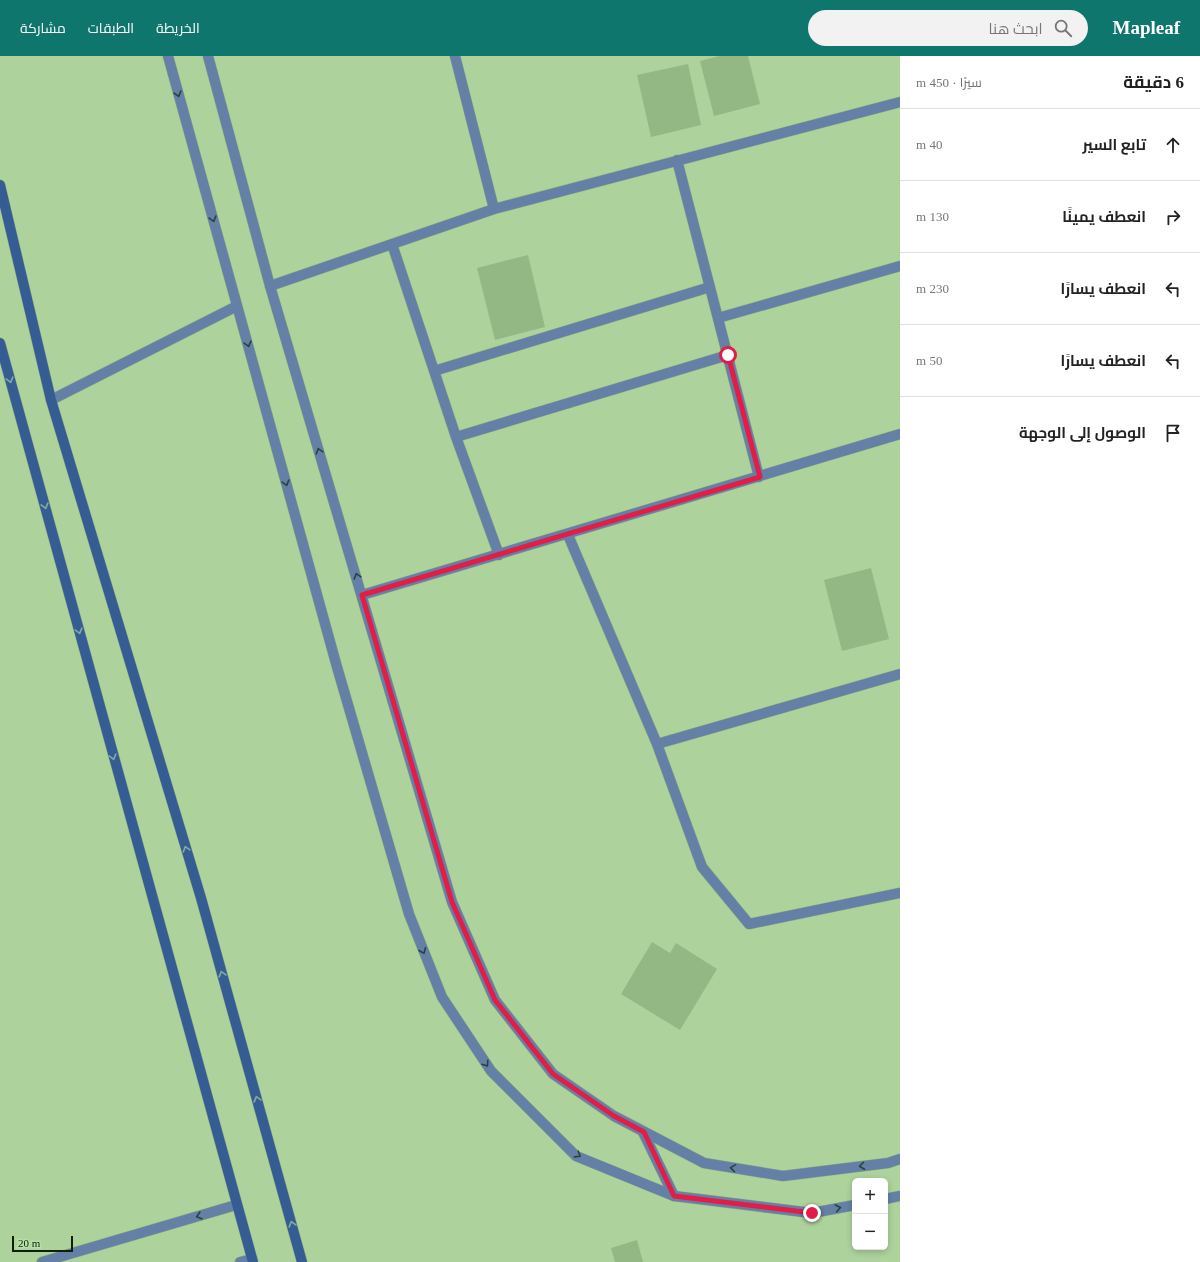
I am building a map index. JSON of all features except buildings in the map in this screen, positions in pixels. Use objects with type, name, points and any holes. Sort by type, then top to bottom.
[{"type":"main road","points":[[0,185],[51,400],[201,898],[302,1262]]},
{"type":"main road","points":[[0,343],[252,1260]]},
{"type":"street","points":[[168,56],[406,907],[442,997],[491,1071],[576,1156],[674,1196],[812,1213],[852,1206]]},
{"type":"street","points":[[208,56],[270,286],[452,902],[495,1000],[553,1074],[614,1116],[704,1163],[782,1176],[888,1163],[900,1159]]},
{"type":"street","points":[[455,56],[494,209]]},
{"type":"street","points":[[270,286],[494,209],[900,102]]},
{"type":"street","points":[[678,160],[760,477]]},
{"type":"street","points":[[392,244],[456,437],[499,555]]},
{"type":"street","points":[[718,318],[900,266]]},
{"type":"street","points":[[434,371],[710,287]]},
{"type":"street","points":[[51,400],[237,306]]},
{"type":"street","points":[[456,437],[728,355]]},
{"type":"street","points":[[362,595],[568,535],[900,434]]},
{"type":"street","points":[[568,535],[657,744],[702,867],[750,924],[900,893]]},
{"type":"street","points":[[657,744],[900,674]]},
{"type":"street","points":[[644,1132],[674,1196]]},
{"type":"street","points":[[888,1198],[900,1196]]},
{"type":"street","points":[[42,1262],[236,1205]]},
{"type":"street","points":[[240,1262],[252,1260]]},
{"type":"route","points":[[728,355],[760,477],[362,595],[452,902],[495,1000],[553,1074],[614,1116],[644,1132],[674,1196],[812,1213]]}]
